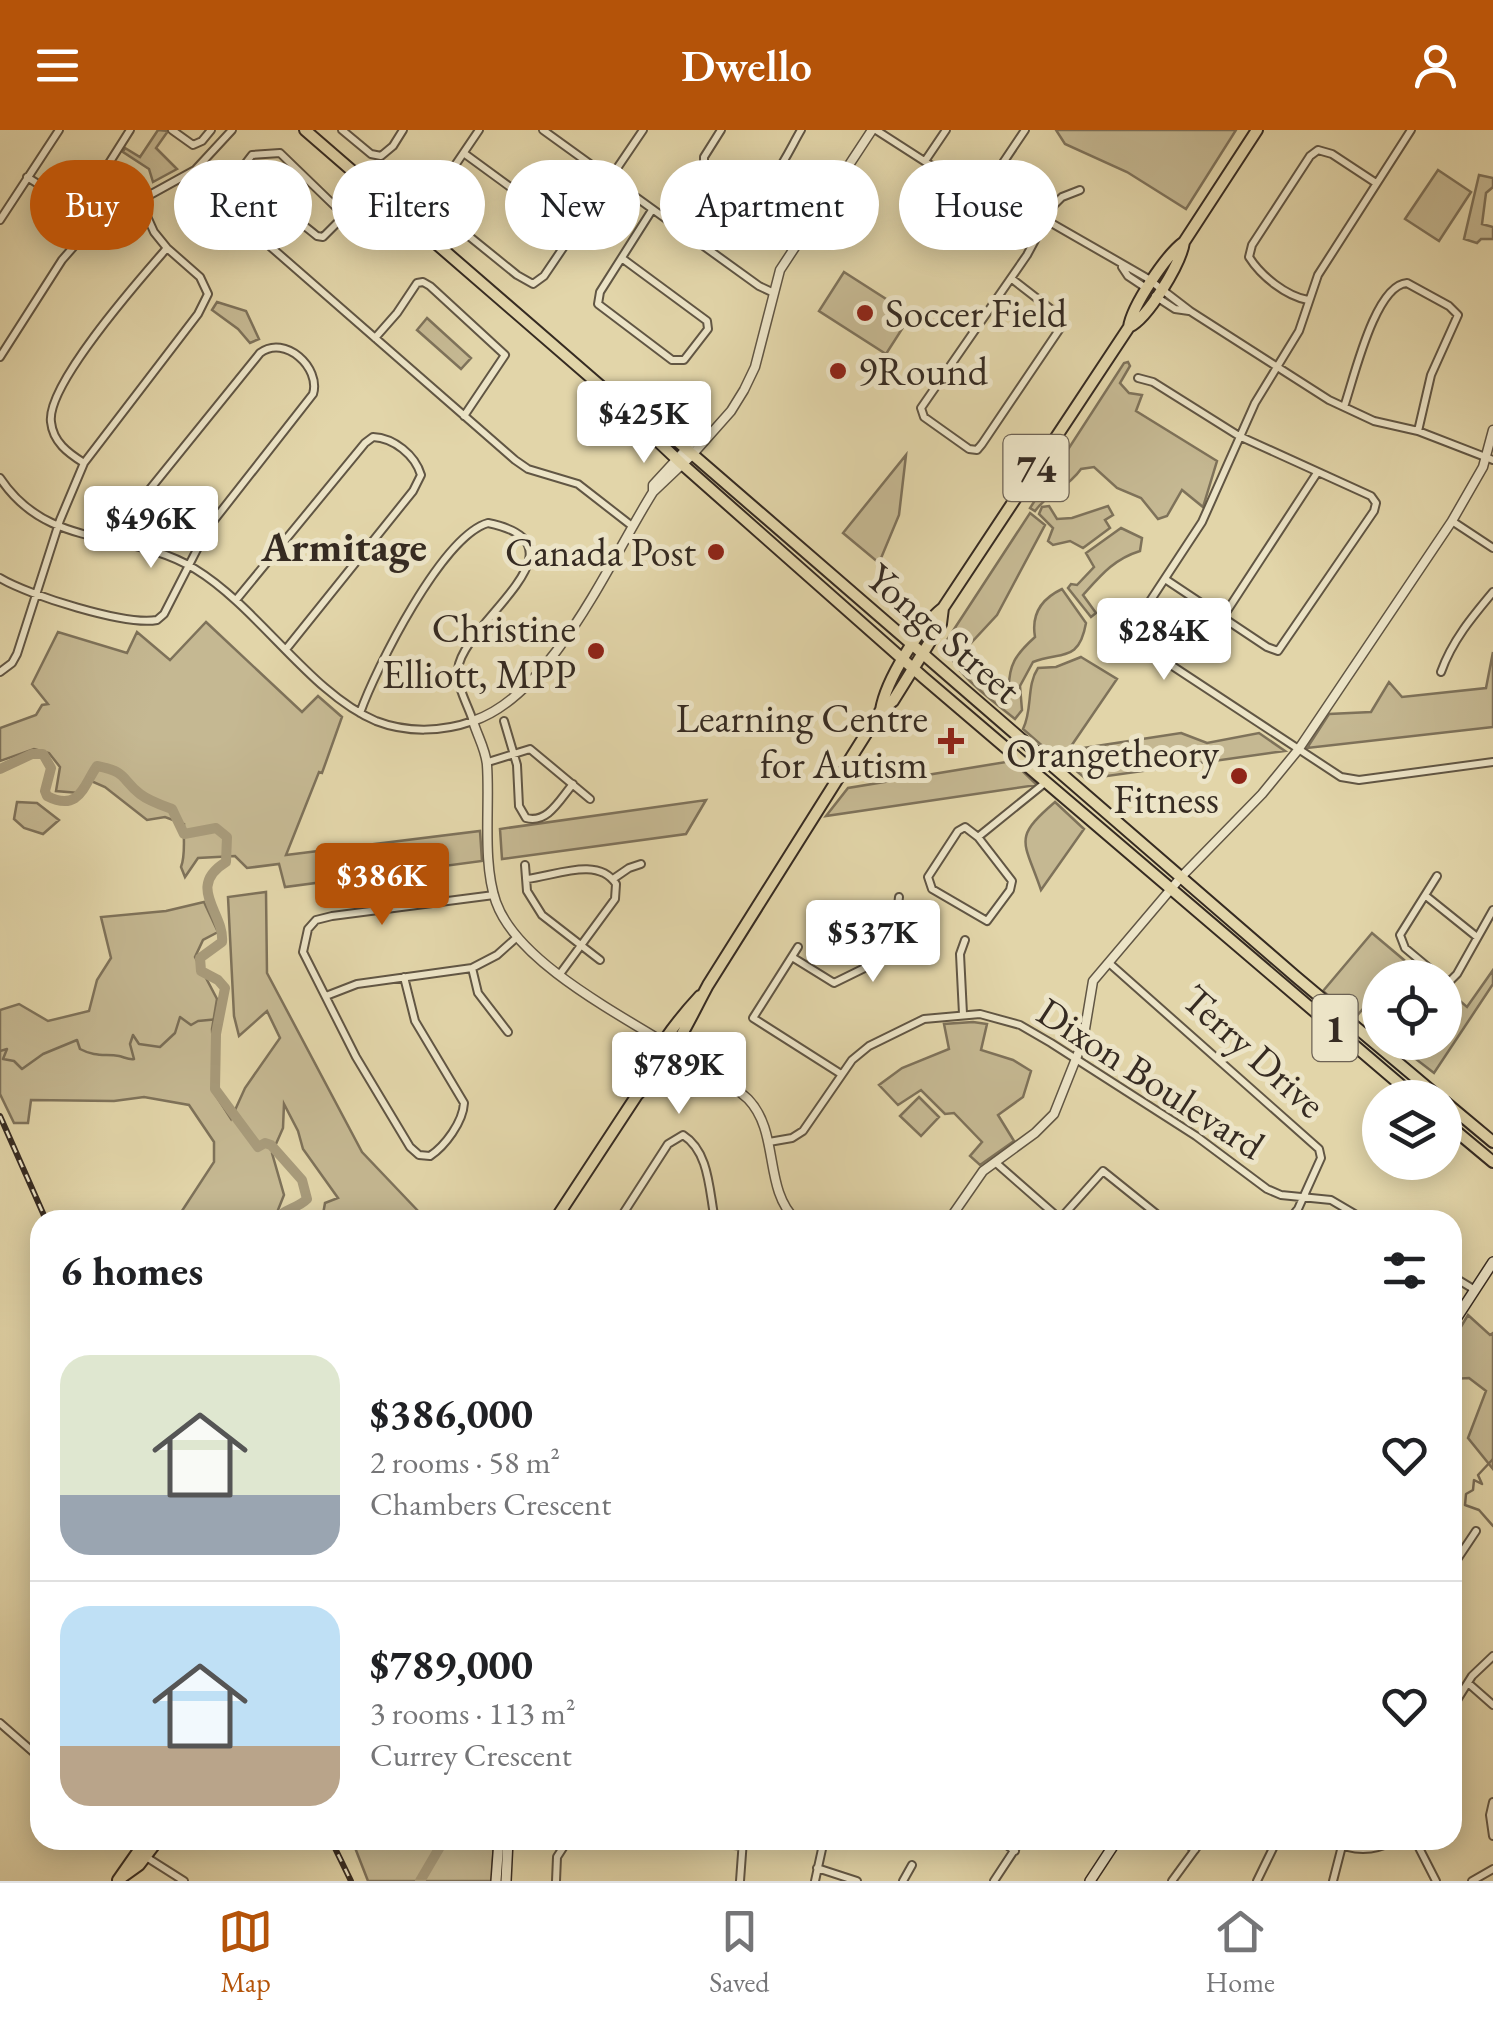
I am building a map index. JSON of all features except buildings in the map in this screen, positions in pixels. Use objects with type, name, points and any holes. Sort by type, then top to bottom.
[{"type":"main road","name":"Yonge Street","points":[[305,130],[635,414],[654,421],[684,457],[908,663],[1395,1080]]},
{"type":"main road","name":"74","points":[[908,663],[912,645],[943,608],[1129,327],[1130,318],[1154,289],[1174,249],[1184,242],[1257,130]]},
{"type":"main road","name":"Yonge Street","points":[[684,457],[922,653],[1418,1080]]},
{"type":"main road","name":"74","points":[[562,1210],[637,1095],[653,1080],[669,1047],[693,1020],[704,992],[881,710],[884,694],[908,663],[922,653],[941,624],[943,608]]},
{"type":"main road","name":"Yonge Street","points":[[1462,1116],[1493,1142]]},
{"type":"main road","points":[[1462,1136],[1493,1162]]},
{"type":"main road","points":[[1462,1309],[1493,1262]]},
{"type":"main road","points":[[142,1854],[143,1850]]},
{"type":"main road","points":[[118,1881],[147,1850]]},
{"type":"main road","points":[[496,1881],[498,1850]]},
{"type":"main road","points":[[506,1881],[508,1850]]},
{"type":"main road","points":[[1090,1881],[1110,1850]]},
{"type":"street","points":[[0,220],[60,130]]},
{"type":"street","points":[[111,160],[130,130]]},
{"type":"street","points":[[172,130],[194,145],[211,130]]},
{"type":"street","points":[[204,160],[232,130]]},
{"type":"street","points":[[342,130],[370,154],[381,156],[403,130]]},
{"type":"street","points":[[479,130],[440,189],[433,207],[528,283],[540,282],[562,250]]},
{"type":"street","points":[[542,130],[584,160]]},
{"type":"street","points":[[621,160],[642,130]]},
{"type":"street","points":[[721,130],[704,157],[704,164],[725,186],[748,198],[758,195],[767,184],[802,130]]},
{"type":"street","points":[[0,478],[28,510],[58,528],[126,544],[188,565],[236,600],[337,697],[360,713],[407,729],[442,729],[473,721],[519,694],[582,614],[653,492],[653,485],[730,411],[754,367],[787,256],[874,130],[922,160]]},
{"type":"street","points":[[926,160],[946,130]]},
{"type":"street","points":[[1004,160],[1024,130]]},
{"type":"street","points":[[1411,130],[1318,275],[1299,330],[1239,436],[1202,522],[1135,624],[1133,634],[1136,642],[1334,774],[1350,779],[1493,762]]},
{"type":"street","points":[[1308,300],[1292,295],[1256,267],[1249,257],[1252,244],[1310,156],[1318,150],[1332,154],[1376,183]]},
{"type":"street","points":[[280,153],[341,212],[340,220],[323,237],[316,236],[270,202],[239,172],[252,155],[280,153]]},
{"type":"street","points":[[465,154],[505,183]]},
{"type":"street","points":[[1058,200],[1080,190]]},
{"type":"street","points":[[640,201],[758,286],[774,293]]},
{"type":"street","points":[[623,259],[707,321],[706,334],[684,360],[672,360],[598,304],[600,292],[652,210]]},
{"type":"street","points":[[1058,227],[1154,289],[1175,309],[1190,311],[1276,368],[1344,406],[1374,421],[1418,431],[1489,458]]},
{"type":"street","points":[[0,672],[17,654],[58,528],[84,463],[206,300],[205,284],[154,232]]},
{"type":"street","points":[[84,463],[64,450],[53,432],[52,403],[92,340],[166,248]]},
{"type":"street","points":[[0,357],[71,250]]},
{"type":"street","points":[[273,250],[528,469],[578,484],[632,526]]},
{"type":"street","points":[[1012,279],[1061,317],[1061,327],[982,444],[977,450],[969,449],[924,416],[922,408],[1029,250]]},
{"type":"street","points":[[376,338],[417,283],[430,286],[506,355],[464,416]]},
{"type":"street","points":[[1344,406],[1376,312],[1393,287],[1407,283],[1458,314],[1431,375],[1418,431]]},
{"type":"street","points":[[0,578],[36,595],[134,620],[157,620],[164,614],[208,528],[313,394],[314,374],[286,348],[273,345],[260,352],[136,508],[126,544]]},
{"type":"street","points":[[1138,378],[1153,382],[1239,436],[1371,496],[1376,503],[1374,512],[1278,651],[1166,579]]},
{"type":"street","points":[[955,1210],[974,1181],[1049,1120],[1065,1092],[1083,1041],[1093,981],[1182,876],[1262,794],[1298,750],[1452,521],[1489,458],[1493,430]]},
{"type":"street","points":[[236,600],[365,442],[373,437],[390,440],[416,462],[421,475],[418,483],[287,648]]},
{"type":"street","points":[[1223,617],[1317,473]]},
{"type":"street","points":[[1452,521],[1493,548]]},
{"type":"street","points":[[360,713],[412,603],[471,530],[488,523],[523,538],[532,556],[526,572],[462,655],[458,668],[488,762],[486,810],[494,895],[516,938],[560,974],[748,1099],[762,1118],[787,1210]]},
{"type":"street","points":[[1442,672],[1447,655],[1493,592]]},
{"type":"street","points":[[504,721],[514,753],[519,806],[526,818],[546,816],[573,784]]},
{"type":"street","points":[[488,762],[530,749],[590,799]]},
{"type":"street","points":[[978,837],[1046,782]]},
{"type":"street","points":[[969,828],[978,837],[1012,883],[987,921],[928,883],[928,876],[958,830],[969,828]]},
{"type":"street","points":[[613,879],[641,864]]},
{"type":"street","points":[[525,865],[530,898],[545,920],[600,960]]},
{"type":"street","points":[[527,879],[598,869],[613,879],[618,890],[560,974]]},
{"type":"street","points":[[1421,960],[1401,942],[1400,935],[1437,876]]},
{"type":"street","points":[[404,977],[415,1021],[464,1103],[462,1116],[430,1156],[419,1155],[410,1147],[356,1057],[304,952],[308,929],[316,920],[494,895]]},
{"type":"street","points":[[1426,896],[1477,936]]},
{"type":"street","points":[[792,956],[834,983],[887,956],[893,947],[899,897]]},
{"type":"street","points":[[1462,964],[1493,910]]},
{"type":"street","points":[[326,996],[356,984],[472,968],[497,955],[516,938]]},
{"type":"street","points":[[963,1014],[960,954],[965,940]]},
{"type":"street","points":[[798,947],[753,1018],[841,1074]]},
{"type":"street","name":"Terry Drive","points":[[1109,963],[1319,1149],[1321,1158],[1303,1198]]},
{"type":"street","points":[[472,968],[478,993],[508,1032]]},
{"type":"street","name":"Dixon Boulevard","points":[[769,1142],[792,1138],[802,1131],[859,1053],[911,1024],[936,1016],[994,1017],[1020,1026],[1196,1136],[1267,1188],[1280,1195],[1331,1200],[1348,1210]]},
{"type":"street","points":[[625,1210],[668,1144],[683,1134],[694,1142],[704,1161],[713,1210]]},
{"type":"street","points":[[995,1162],[1049,1210]]},
{"type":"street","points":[[1069,1210],[1102,1171],[1151,1210]]},
{"type":"street","points":[[1295,1210],[1303,1198]]},
{"type":"street","points":[[1462,1282],[1475,1290]]},
{"type":"street","points":[[1462,1552],[1476,1530]]},
{"type":"street","points":[[1462,1693],[1493,1656]]},
{"type":"street","points":[[1468,1683],[1493,1705]]},
{"type":"street","points":[[0,1722],[30,1749]]},
{"type":"street","points":[[1493,1802],[1493,1836]]},
{"type":"street","points":[[138,1850],[184,1881]]},
{"type":"street","points":[[556,1881],[557,1857],[562,1850]]},
{"type":"street","points":[[740,1881],[742,1850]]},
{"type":"street","points":[[815,1881],[822,1850]]},
{"type":"street","points":[[1172,1881],[1195,1850]]},
{"type":"street","points":[[1257,1881],[1272,1850]]},
{"type":"street","points":[[1333,1881],[1341,1850]]},
{"type":"street","points":[[1420,1850],[1436,1881]]},
{"type":"street","points":[[994,1881],[1014,1851]]},
{"type":"street","points":[[903,1881],[912,1865]]},
{"type":"street","points":[[817,1868],[857,1881]]},
{"type":"street","points":[[1472,1881],[1493,1869]]},
{"type":"shaded area","points":[[158,130],[168,131],[156,148],[174,171],[154,181],[154,160],[135,160],[123,152],[125,148],[140,157]]},
{"type":"shaded area","points":[[1056,130],[1236,130],[1186,209],[1127,172],[1065,144]]},
{"type":"shaded area","points":[[1438,170],[1471,192],[1439,241],[1405,219]]},
{"type":"shaded area","points":[[1479,175],[1493,178],[1493,187],[1486,193],[1482,224],[1493,227],[1493,239],[1477,243],[1464,239]]},
{"type":"shaded area","name":"Soccer Field","points":[[844,272],[911,315],[886,354],[819,311]]},
{"type":"shaded area","points":[[217,302],[246,311],[259,339],[250,343],[212,310]]},
{"type":"shaded area","points":[[427,318],[471,358],[461,369],[417,330]]},
{"type":"shaded area","points":[[1124,363],[1130,366],[1120,383],[1129,393],[1142,395],[1136,411],[1217,461],[1203,507],[1182,490],[1167,516],[1158,519],[1141,498],[1117,488],[1094,467],[1081,469],[1035,511],[1030,508]]},
{"type":"shaded area","points":[[906,455],[899,515],[879,563],[843,533]]},
{"type":"shaded area","points":[[1049,506],[1057,519],[1108,506],[1113,515],[1105,520],[1110,528],[1083,548],[1070,541],[1053,545],[1048,541],[1053,528],[1039,514],[1042,507]]},
{"type":"shaded area","points":[[1030,513],[1045,525],[997,615],[959,656],[991,689],[1003,695],[1009,691],[1014,661],[1035,637],[1036,614],[1048,597],[1062,589],[1086,623],[1074,650],[1033,662],[1020,686],[1022,710],[1015,719],[964,675],[945,643]]},
{"type":"shaded area","points":[[1121,528],[1142,538],[1140,551],[1115,563],[1083,595],[1096,613],[1091,617],[1068,588],[1077,585],[1094,567],[1086,553]]},
{"type":"shaded area","points":[[206,622],[302,712],[318,696],[342,717],[286,855],[480,831],[482,861],[285,887],[279,864],[247,868],[235,856],[198,858],[185,877],[181,867],[184,824],[165,817],[147,820],[105,787],[89,780],[79,793],[56,791],[60,767],[49,753],[34,749],[0,761],[0,728],[36,715],[42,705],[48,704],[32,684],[58,632],[127,653],[137,632],[170,660]]},
{"type":"shaded area","points":[[1493,652],[1493,727],[1307,748],[1329,714],[1371,712],[1389,682],[1402,697],[1486,688]]},
{"type":"shaded area","points":[[1081,657],[1117,679],[1065,755],[1055,757],[1023,729],[1032,682],[1038,668],[1056,667]]},
{"type":"shaded area","points":[[1181,733],[1207,743],[1259,733],[1285,751],[1086,779],[1062,759],[1077,749]]},
{"type":"shaded area","points":[[1012,761],[1037,785],[826,816],[848,788]]},
{"type":"shaded area","points":[[706,800],[686,834],[502,859],[500,829]]},
{"type":"shaded area","points":[[17,802],[37,803],[59,820],[43,834],[24,828],[14,819]]},
{"type":"shaded area","points":[[1055,802],[1084,829],[1041,890],[1027,850],[1027,833]]},
{"type":"shaded area","points":[[266,892],[267,973],[362,1152],[417,1210],[324,1210],[325,1203],[338,1198],[303,1149],[284,1104],[283,1128],[272,1153],[284,1195],[278,1210],[183,1210],[214,1162],[214,1142],[189,1105],[144,1097],[114,1101],[31,1100],[28,1123],[14,1123],[0,1094],[0,1010],[19,1004],[48,1021],[89,1011],[97,980],[111,958],[101,917],[166,911],[204,902],[218,932],[203,940],[195,957],[217,999],[212,1029],[215,1094],[231,1119],[245,1088],[280,1038],[267,1011],[239,1036],[234,1016],[228,897]]},
{"type":"shaded area","points":[[1372,933],[1404,960],[1362,960],[1362,1010],[1355,1018],[1323,991]]},
{"type":"shaded area","points":[[1493,970],[1493,984],[1462,1031],[1462,1003],[1467,1007]]},
{"type":"shaded area","points":[[944,1024],[987,1024],[981,1050],[1013,1060],[1031,1071],[1023,1097],[998,1115],[1014,1141],[980,1165],[970,1156],[982,1142],[954,1113],[945,1114],[921,1090],[898,1105],[879,1085],[902,1068],[949,1049]]},
{"type":"shaded area","points":[[1417,1060],[1443,1060],[1434,1073]]},
{"type":"shaded area","points":[[919,1097],[939,1117],[921,1136],[900,1116]]},
{"type":"shaded area","points":[[1468,1315],[1490,1335],[1493,1333],[1493,1469],[1468,1438],[1486,1391],[1469,1378],[1462,1378],[1462,1325]]},
{"type":"shaded area","points":[[356,1850],[494,1850],[492,1881],[368,1881]]},
{"type":"waterway","points":[[0,769],[32,754],[43,754],[51,768],[47,796],[67,801],[80,794],[97,766],[107,768],[119,773],[155,803],[172,809],[184,834],[216,828],[227,837],[226,862],[208,881],[222,942],[200,958],[201,971],[225,988],[216,1034],[215,1089],[258,1147],[271,1145],[302,1180],[307,1199],[288,1210]]},
{"type":"waterway","points":[[0,1051],[7,1049],[3,1059],[14,1061],[22,1069],[43,1054],[77,1040],[80,1049],[90,1053],[134,1059],[130,1044],[133,1035],[139,1044],[160,1047],[175,1033],[180,1017],[191,1025],[219,1019]]},
{"type":"waterway","points":[[1493,1459],[1478,1475],[1482,1484],[1474,1480],[1465,1505],[1479,1510],[1493,1526]]},
{"type":"waterway","points":[[420,1881],[438,1850]]},
{"type":"railway","points":[[0,1116],[42,1210]]},
{"type":"railway","points":[[336,1850],[351,1881]]},
{"type":"place","name":"Soccer Field","points":[[865,313]]},
{"type":"place","name":"9Round","points":[[838,371]]},
{"type":"place","name":"Canada Post","points":[[716,552]]},
{"type":"place","name":"Christine Elliott, MPP","points":[[596,651]]},
{"type":"place","name":"Learning Centre for Autism","points":[[951,741]]},
{"type":"place","name":"Orangetheory Fitness","points":[[1239,776]]},
{"type":"district","name":"Armitage","points":[[344,546]]}]
